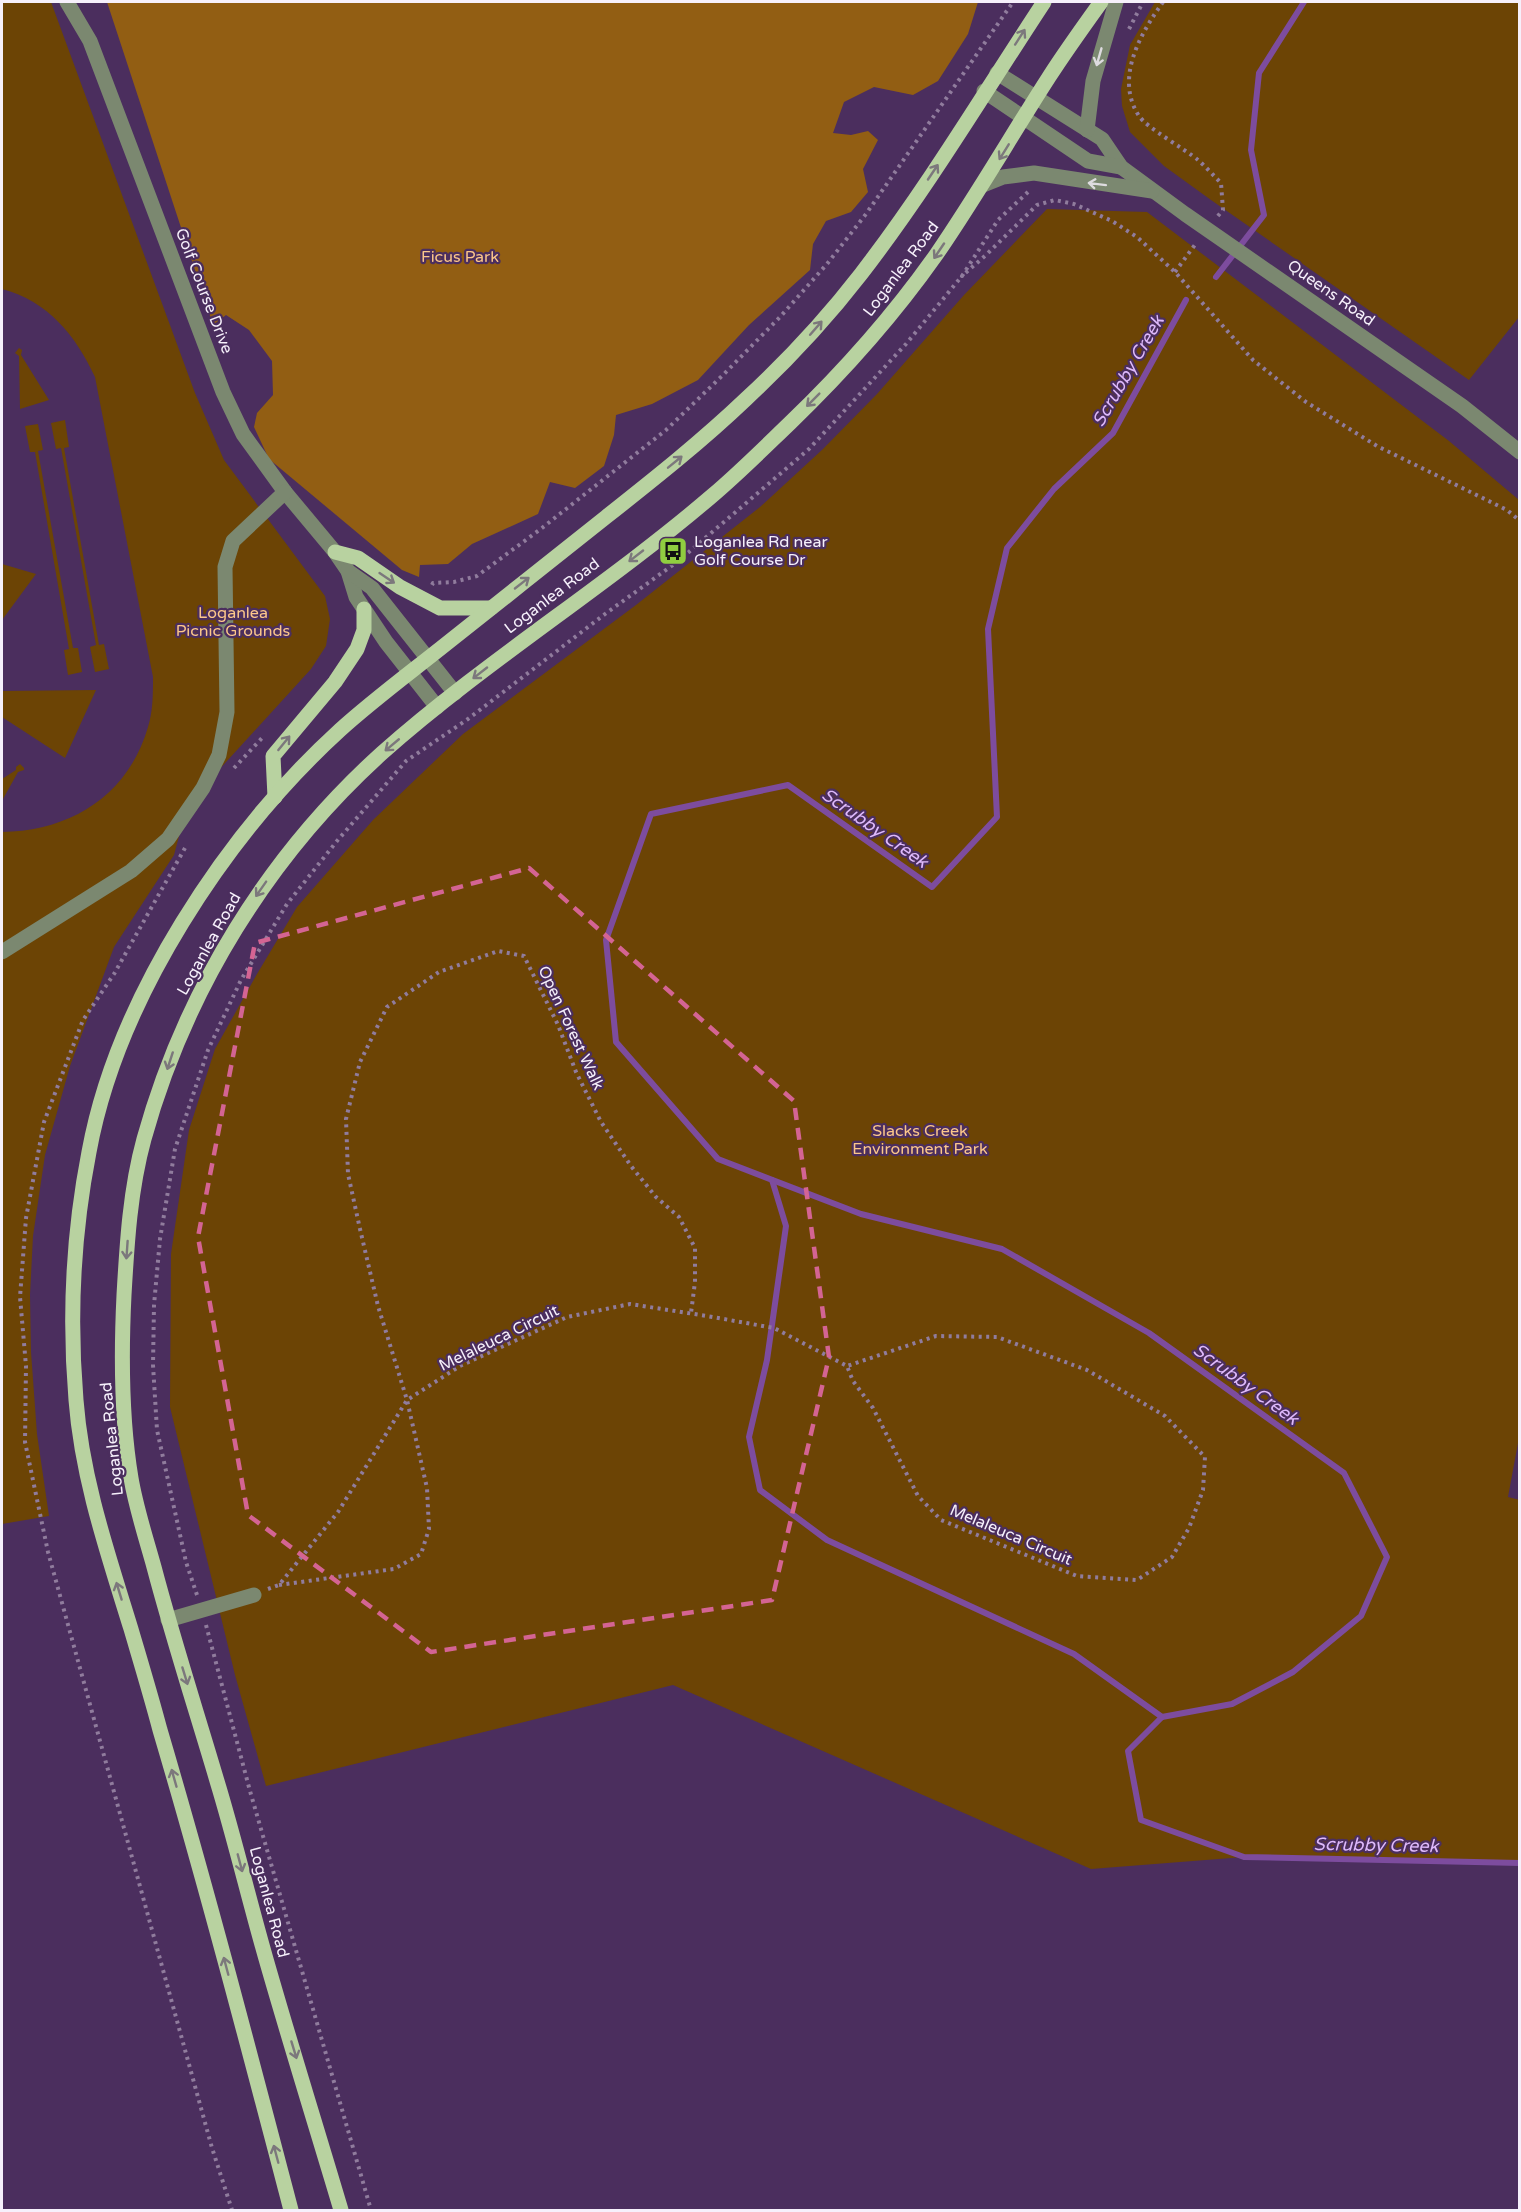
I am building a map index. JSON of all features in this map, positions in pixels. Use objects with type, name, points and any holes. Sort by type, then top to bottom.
[{"type":"main road","name":"Loganlea Road","points":[[291,2211],[184,1812],[99,1527],[86,1467],[76,1404],[73,1314],[74,1248],[89,1148],[103,1098],[141,998],[172,941],[220,866],[275,797],[341,729],[686,453],[748,398],[811,333],[857,279],[902,218],[1044,2]]},
{"type":"main road","name":"Loganlea Road","points":[[341,2211],[266,1959],[220,1788],[168,1620],[131,1480],[124,1407],[122,1338],[127,1243],[143,1142],[173,1052],[212,968],[259,890],[332,802],[381,754],[437,707],[713,495],[790,424],[840,373],[886,321],[934,258],[1101,2]]},
{"type":"main road","points":[[335,552],[358,558],[400,587],[440,608],[491,608]]},
{"type":"main road","points":[[275,797],[273,756],[335,682],[357,649],[364,630],[364,609]]},
{"type":"street","name":"Golf Course Drive","points":[[67,2],[90,41],[223,392],[243,434],[285,492],[335,552],[348,571],[356,597],[437,707]]},
{"type":"street","points":[[1087,130],[1093,81],[1116,2]]},
{"type":"street","name":"Queens Road","points":[[996,73],[1102,139],[1121,167],[1462,406],[1520,452]]},
{"type":"street","name":"Queens Road","points":[[984,91],[1088,161],[1121,167]]},
{"type":"street","points":[[983,185],[1003,177],[1034,173],[1155,191]]},
{"type":"street","points":[[2,952],[131,871],[168,839],[203,788],[219,755],[227,712],[225,567],[233,541],[285,492]]},
{"type":"street","name":"Golf Course Drive","points":[[348,571],[372,588],[455,693]]},
{"type":"street","points":[[168,1620],[254,1594]]},
{"type":"path","points":[[425,600],[433,583],[454,582],[477,576],[542,528],[666,430],[724,374],[780,317],[827,264],[866,214],[1013,2]]},
{"type":"path","points":[[1163,2],[1148,23],[1129,66],[1130,96],[1140,117],[1198,160],[1221,183],[1223,210],[1216,218]]},
{"type":"path","points":[[948,98],[970,114]]},
{"type":"path","points":[[371,2211],[250,1791],[202,1610],[186,1562],[157,1430],[153,1365],[154,1305],[160,1239],[175,1149],[207,1050],[241,980],[287,904],[337,841],[406,761],[468,718],[677,562],[809,448],[906,344],[962,276],[998,220],[1031,190],[1034,173]]},
{"type":"path","points":[[962,276],[1037,205],[1055,200],[1074,204],[1112,221],[1137,237],[1175,272],[1253,360],[1306,402],[1377,446],[1507,510],[1520,521]]},
{"type":"path","points":[[1175,272],[1203,235]]},
{"type":"path","name":"Open Forest Walk","points":[[407,1400],[378,1306],[348,1174],[346,1119],[360,1062],[387,1006],[439,972],[498,951],[524,956],[558,1025],[576,1072],[601,1122],[631,1166],[656,1197],[679,1217],[696,1248],[691,1313]]},
{"type":"path","name":"Melaleuca Circuit","points":[[407,1400],[460,1366],[567,1317],[630,1304],[691,1313],[774,1328],[847,1366],[853,1381],[873,1408],[918,1496],[941,1520],[1077,1576],[1137,1580],[1172,1557],[1189,1528],[1203,1490],[1204,1456],[1165,1416],[1088,1370],[997,1337],[936,1336],[847,1366]]},
{"type":"path","points":[[279,1585],[338,1512],[407,1400]]},
{"type":"path","points":[[254,1594],[279,1585],[394,1569],[421,1554],[429,1529],[427,1488],[407,1400]]},
{"type":"highlighted area","points":[[529,868],[794,1101],[829,1357],[772,1600],[431,1652],[248,1515],[198,1237],[255,943]]},
{"type":"green space","name":"Loganlea Picnic Grounds","points":[[2,2],[51,2],[195,393],[224,460],[325,596],[330,619],[326,646],[311,669],[216,773],[182,825],[174,855],[114,947],[70,1066],[45,1155],[33,1236],[30,1295],[31,1352],[37,1434],[49,1516],[2,1524],[2,832],[51,825],[73,817],[93,805],[111,790],[139,751],[148,727],[152,709],[153,677],[95,377],[79,348],[59,322],[33,302],[2,289]]},
{"type":"green space","name":"Ficus Park","points":[[107,2],[978,2],[968,34],[938,81],[913,95],[874,87],[844,102],[833,133],[851,135],[868,131],[878,140],[863,169],[868,192],[851,212],[826,221],[813,244],[810,270],[749,325],[698,380],[652,404],[616,415],[614,435],[604,466],[575,488],[550,482],[538,514],[472,544],[448,564],[420,565],[419,577],[402,570],[269,459],[254,427],[257,413],[273,395],[272,361],[249,330],[226,315],[213,325]]},
{"type":"green space","points":[[1155,2],[1519,2],[1519,317],[1469,380],[1164,166],[1130,132],[1122,106],[1121,89],[1130,45]]},
{"type":"green space","name":"Slacks Creek Environment Park","points":[[1047,209],[1147,212],[1449,441],[1519,500],[1520,1432],[1508,1497],[1520,1500],[1519,1863],[1244,1857],[1091,1869],[673,1685],[266,1786],[235,1675],[170,1407],[171,1254],[189,1130],[215,1049],[297,907],[373,820],[463,734],[636,605],[760,507],[823,449],[877,394],[964,295]]},
{"type":"green space","points":[[19,348],[49,400],[20,409],[19,356],[15,353]]},
{"type":"green space","points":[[65,420],[69,447],[64,448],[99,645],[104,644],[109,669],[95,672],[90,647],[96,645],[61,448],[56,449],[51,423]]},
{"type":"green space","points":[[38,424],[43,450],[38,451],[73,648],[78,648],[82,672],[68,675],[64,650],[69,649],[35,452],[30,452],[25,426]]},
{"type":"green space","points":[[2,564],[36,574],[2,620]]},
{"type":"green space","points":[[96,690],[65,758],[2,717],[2,691]]},
{"type":"green space","points":[[20,764],[24,770],[18,772],[2,799],[2,779],[16,770]]},
{"type":"waterway","name":"Scrubby Creek","points":[[1216,277],[1264,215],[1251,150],[1259,73],[1304,2]]},
{"type":"waterway","name":"Scrubby Creek","points":[[1186,300],[1113,433],[1054,489],[1007,548],[988,629],[997,817],[932,887],[788,785],[651,814],[606,940],[616,1042],[718,1159],[861,1214],[1002,1249],[1149,1333],[1344,1473],[1387,1557],[1361,1616],[1293,1672],[1232,1704],[1162,1717],[1128,1751],[1141,1820],[1244,1857],[1520,1863]]},
{"type":"waterway","name":"Scrubby Creek","points":[[772,1180],[786,1226],[767,1360],[749,1437],[760,1490],[827,1540],[1074,1654],[1162,1717]]},
{"type":"place","name":"Loganlea Rd near Golf Course Dr","points":[[673,551]]}]
